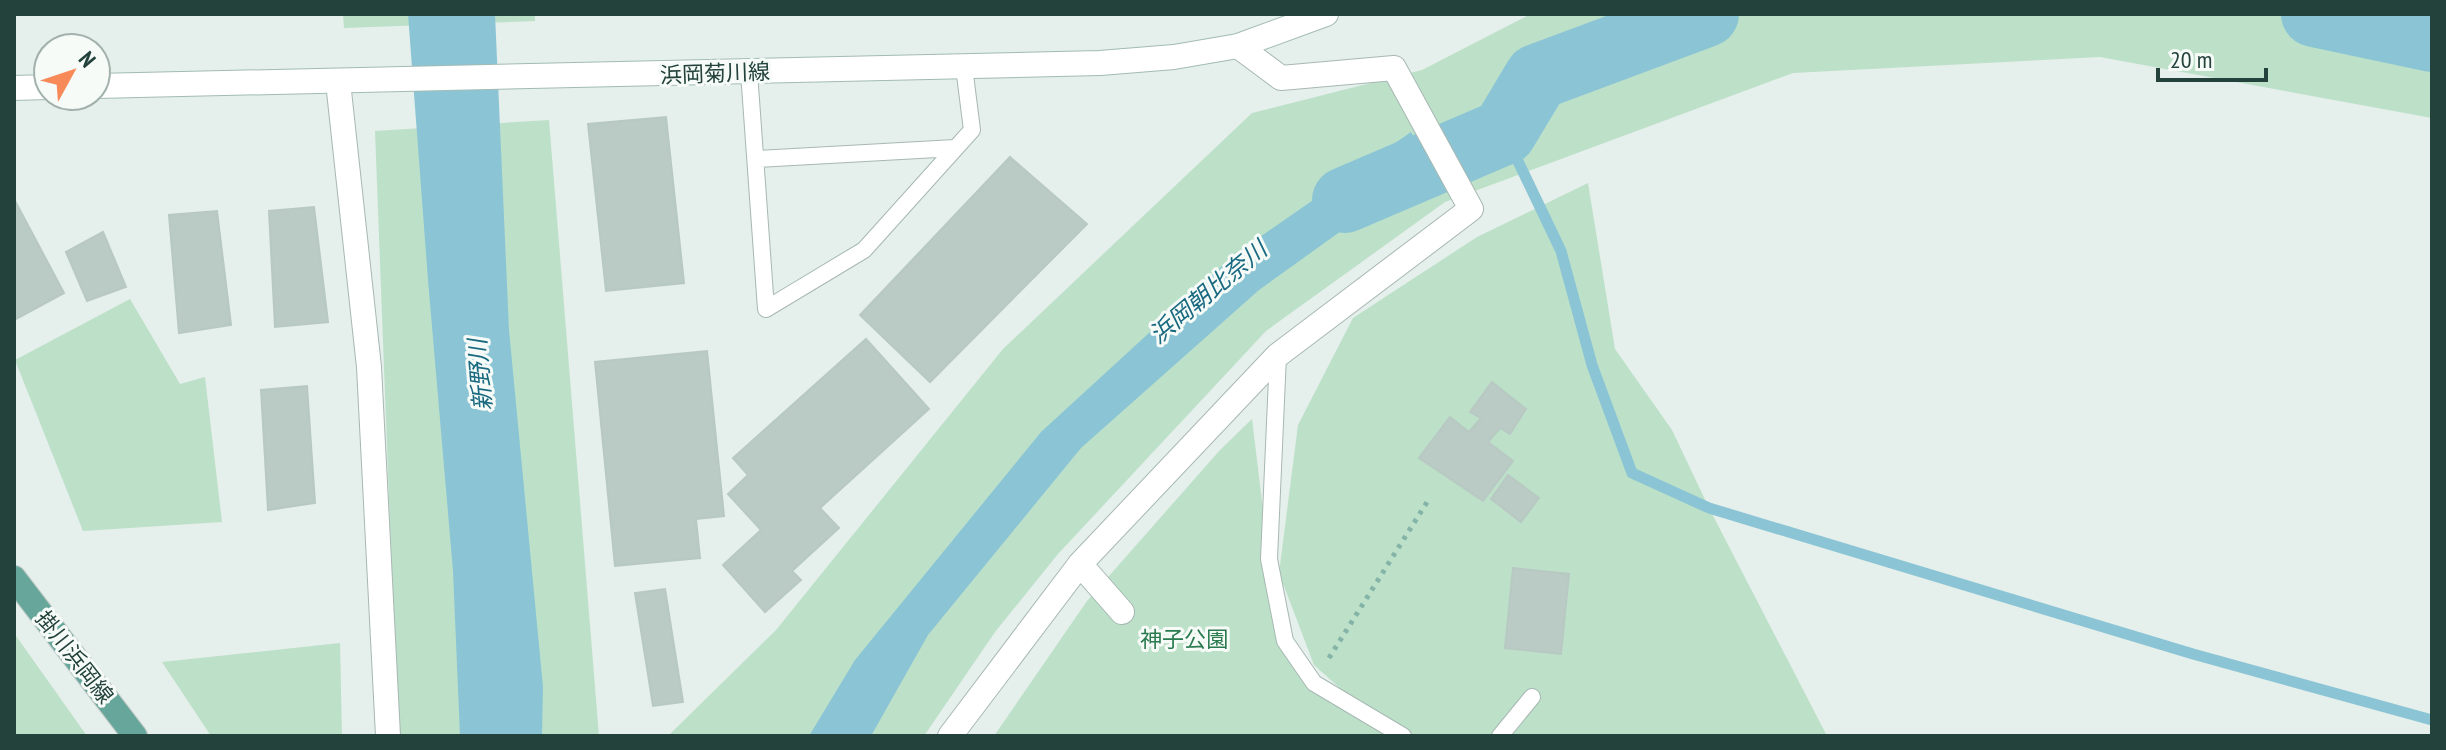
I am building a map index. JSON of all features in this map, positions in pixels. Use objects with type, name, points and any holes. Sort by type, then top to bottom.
[{"type":"main road","name":"掛川浜岡線","points":[[14,578],[135,736]]},
{"type":"street","name":"浜岡菊川線","points":[[112,86],[1100,63],[1174,57],[1238,46],[1326,14]]},
{"type":"street","points":[[950,736],[1080,564],[1278,355],[1471,209],[1394,68],[1281,78],[1238,46]]},
{"type":"street","points":[[345,81],[369,367],[388,736]]},
{"type":"street","points":[[1080,564],[1122,612]]},
{"type":"lane","points":[[749,72],[766,309],[864,250],[972,130],[964,67]]},
{"type":"lane","points":[[756,159],[955,148]]},
{"type":"lane","points":[[1278,355],[1269,559],[1285,641],[1314,683],[1403,736]]},
{"type":"lane","points":[[1500,736],[1532,697]]},
{"type":"lane","points":[[1375,719],[1386,736]]},
{"type":"path","points":[[1314,683],[1429,499]]},
{"type":"green space","points":[[343,14],[535,14],[535,21],[344,28]]},
{"type":"green space","points":[[1531,14],[2432,14],[2432,118],[2100,57],[1793,73],[1445,202],[1266,331],[1058,554],[995,632],[924,736],[668,736],[776,630],[1003,349],[1252,113],[1422,70]]},
{"type":"green space","points":[[549,120],[599,736],[398,736],[375,131]]},
{"type":"green space","name":"神子公園","points":[[1588,183],[1615,349],[1672,430],[1827,736],[994,736],[1087,601],[1220,450],[1252,419],[1269,559],[1285,641],[1314,683],[1370,715],[1314,665],[1279,573],[1298,425],[1353,318],[1477,237]]},
{"type":"green space","points":[[130,299],[180,384],[205,377],[222,522],[83,531],[15,360]]},
{"type":"green space","points":[[14,633],[87,736],[14,736]]},
{"type":"green space","points":[[340,643],[342,736],[211,736],[162,662]]},
{"type":"water","name":"新野川","points":[[408,14],[495,14],[509,330],[543,687],[542,736],[460,736],[453,571]]},
{"type":"water","points":[[1411,132],[1430,167],[1259,290],[1081,448],[928,635],[871,736],[809,736],[855,660],[1041,432],[1234,255]]},
{"type":"building","points":[[666,117],[684,283],[606,291],[588,124]]},
{"type":"building","points":[[1010,157],[1087,224],[930,382],[860,315]]},
{"type":"building","points":[[14,199],[64,293],[14,320]]},
{"type":"building","points":[[314,207],[328,322],[275,327],[269,211]]},
{"type":"building","points":[[217,211],[231,325],[179,333],[169,215]]},
{"type":"building","points":[[103,232],[126,287],[87,301],[66,252]]},
{"type":"building","points":[[866,339],[929,409],[820,508],[839,528],[792,571],[801,580],[765,612],[723,565],[761,530],[728,494],[748,475],[733,458]]},
{"type":"building","points":[[707,351],[724,516],[696,519],[700,558],[615,566],[595,362]]},
{"type":"building","points":[[1492,382],[1526,409],[1510,434],[1500,428],[1488,442],[1513,461],[1483,501],[1419,458],[1450,417],[1469,432],[1481,418],[1470,412]]},
{"type":"building","points":[[307,386],[315,503],[268,510],[261,390]]},
{"type":"building","points":[[1508,475],[1539,498],[1521,522],[1491,499]]},
{"type":"building","points":[[1513,568],[1569,574],[1561,654],[1505,648]]},
{"type":"building","points":[[665,589],[683,702],[653,706],[635,593]]},
{"type":"waterway","name":"浜岡朝比奈川","points":[[1345,200],[1504,132],[1537,77],[1706,14]]},
{"type":"waterway","name":"浜岡朝比奈川","points":[[2314,14],[2432,39]]},
{"type":"waterway","points":[[1504,132],[1561,251],[1592,365],[1632,473],[1709,508],[2193,654],[2432,720]]}]
